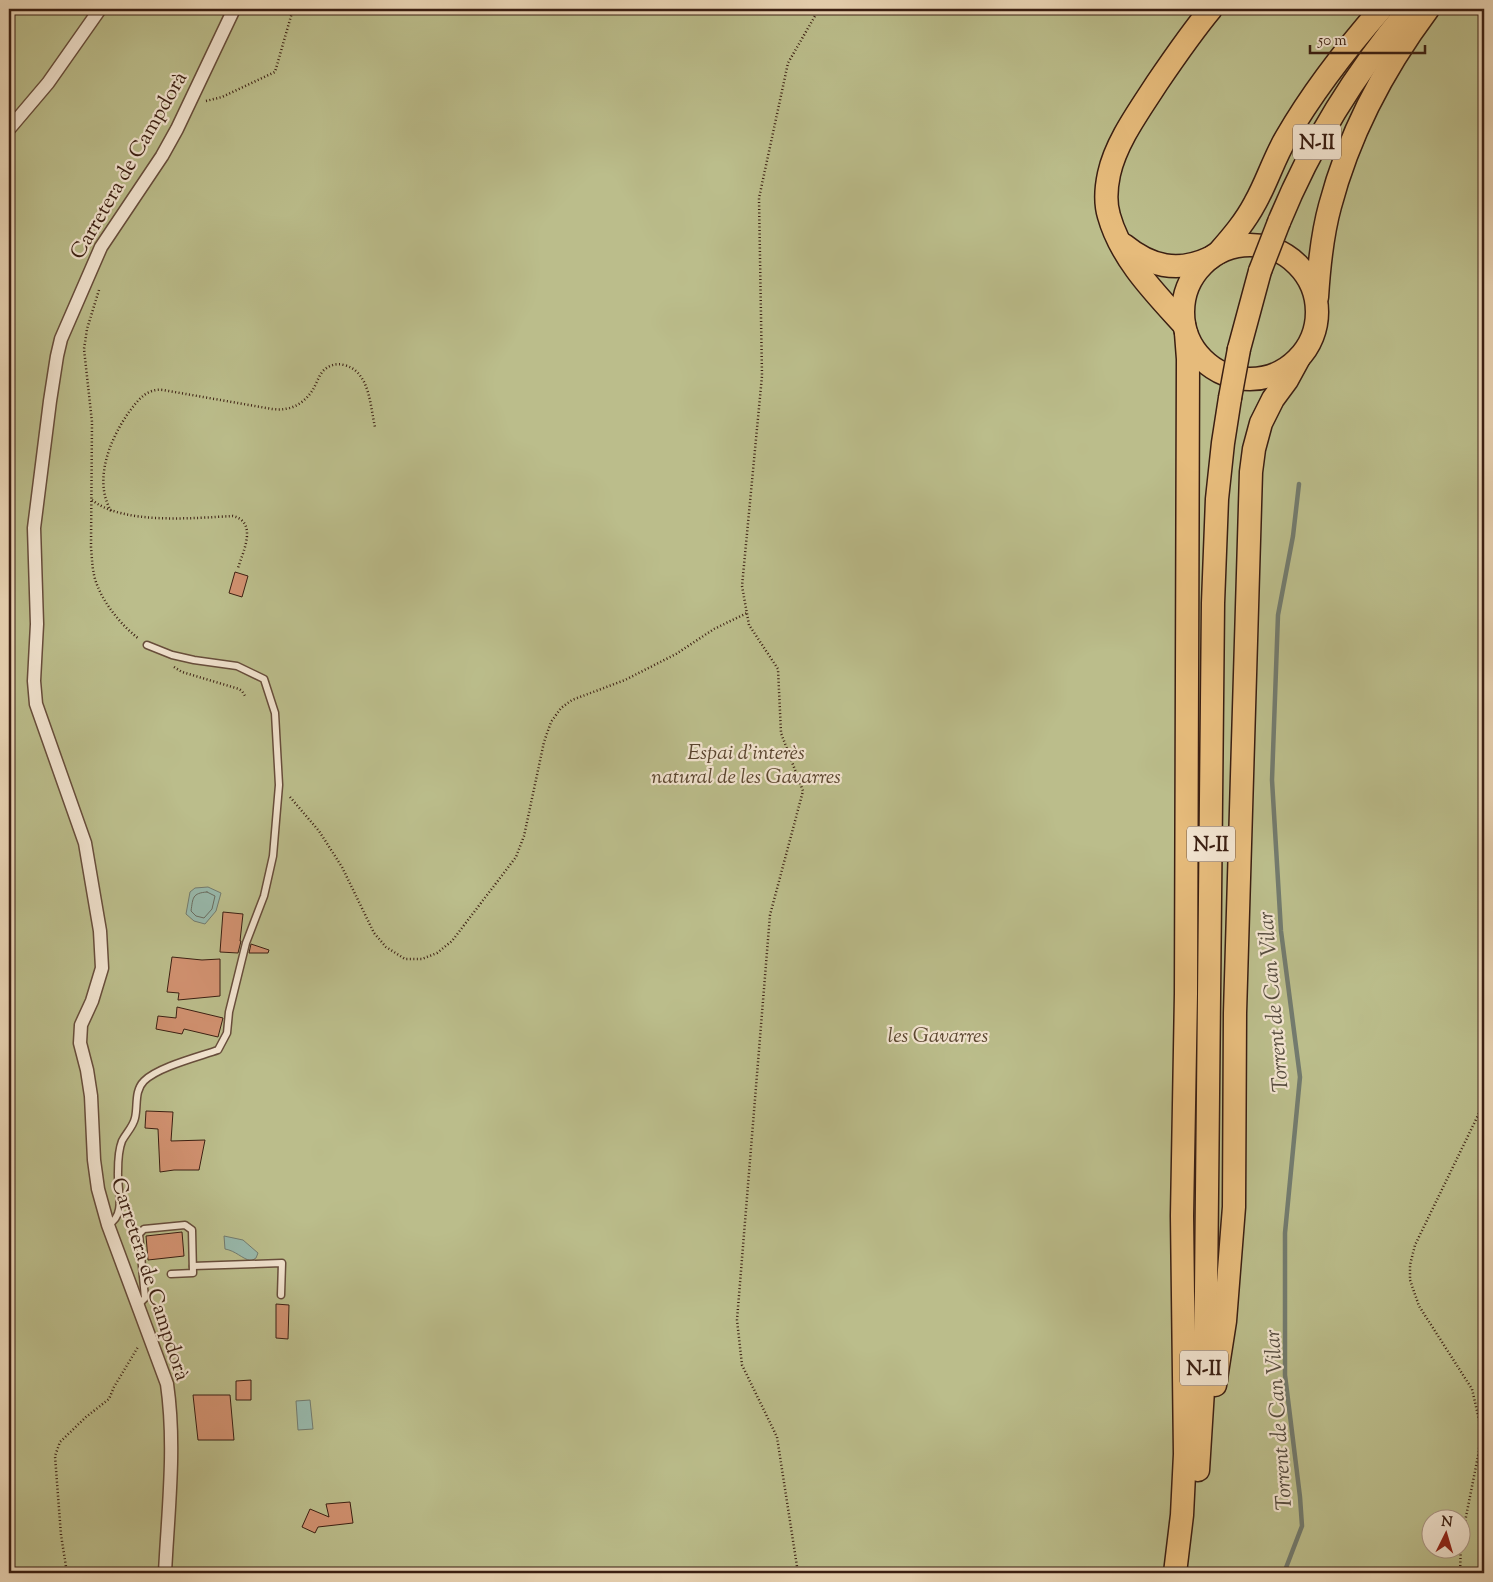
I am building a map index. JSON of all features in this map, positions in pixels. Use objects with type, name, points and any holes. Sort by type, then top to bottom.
[{"type":"highway","points":[[1210,9],[1143,105],[1125,136],[1109,174],[1106,203],[1108,215],[1119,241],[1138,272],[1185,329],[1193,349],[1205,362],[1219,372],[1235,378],[1253,379],[1270,376],[1286,369],[1299,358]]},
{"type":"highway","points":[[1195,29],[1218,9]]},
{"type":"highway","points":[[1175,1573],[1182,1515],[1185,1454],[1182,1216],[1186,994],[1188,367],[1182,311],[1186,290],[1197,270],[1216,254],[1242,224],[1255,203],[1285,139],[1348,47],[1381,9]]},
{"type":"highway","name":"N-II","points":[[1186,1573],[1200,1444],[1204,1374],[1213,603],[1217,499],[1223,443],[1239,350],[1260,271],[1279,222],[1300,174],[1335,109],[1363,67],[1409,9]]},
{"type":"highway","points":[[1200,1444],[1218,1372],[1225,1321],[1232,1237],[1235,1154],[1234,1022],[1251,472],[1254,449],[1261,423],[1273,398],[1288,380],[1314,335],[1317,318],[1316,300],[1320,255],[1330,208],[1347,153],[1383,76],[1428,9]]},
{"type":"highway","points":[[1119,241],[1138,256],[1163,265],[1187,266],[1240,246],[1263,246],[1285,254],[1294,261],[1309,278],[1316,300]]},
{"type":"street","points":[[9,129],[48,84],[100,9]]},
{"type":"street","name":"Carretera de Campdorà","points":[[166,1573],[170,1472],[170,1408],[166,1384],[108,1225],[98,1189],[91,1096],[80,1043],[81,1026],[92,1001],[102,968],[100,931],[85,843],[36,704],[34,681],[37,624],[35,519],[61,339],[101,246],[162,156],[189,105],[234,9]]},
{"type":"lane","points":[[108,1225],[115,1221],[119,1211],[119,1150],[122,1140],[134,1122],[138,1092],[142,1083],[160,1070],[218,1050],[227,1033],[229,1012],[246,942],[270,876],[279,785],[275,712],[264,679],[237,666],[194,660],[147,645]]},
{"type":"lane","points":[[137,1306],[145,1298],[139,1234],[144,1229],[185,1225],[192,1230],[193,1273],[171,1274]]},
{"type":"lane","points":[[193,1266],[282,1263],[281,1295]]},
{"type":"path","points":[[189,105],[222,97],[275,72],[293,9]]},
{"type":"path","points":[[798,1573],[777,1437],[742,1365],[737,1320],[770,915],[803,791],[781,733],[778,669],[749,626],[742,586],[762,376],[760,198],[788,62],[819,9]]},
{"type":"path","points":[[100,288],[87,329],[84,349],[92,422],[91,547],[93,568],[98,586],[110,607],[126,627],[159,657],[182,672],[239,689],[245,696]]},
{"type":"path","points":[[111,511],[104,486],[108,450],[122,422],[139,400],[150,391],[163,390],[272,409],[288,409],[296,406],[308,396],[327,368],[334,364],[341,364],[353,368],[362,379],[368,394],[375,427]]},
{"type":"path","points":[[92,500],[101,508],[120,514],[164,518],[238,517],[245,523],[248,533],[238,568]]},
{"type":"path","points":[[279,785],[319,831],[328,845],[342,867],[374,933],[386,947],[405,958],[422,959],[437,953],[452,941],[516,857],[524,836],[544,742],[551,722],[561,708],[572,700],[624,680],[659,663],[714,629],[747,613]]},
{"type":"path","points":[[1460,1573],[1461,1542],[1479,1451],[1480,1424],[1472,1388],[1419,1306],[1410,1280],[1410,1265],[1415,1245],[1484,1103]]},
{"type":"path","points":[[67,1573],[55,1475],[55,1456],[57,1450],[60,1442],[70,1432],[109,1399],[114,1387],[148,1331]]},
{"type":"green space","name":"Espai d'interès natural de les Gavarres","points":[[9,9],[1484,9],[1484,1573],[9,1573]]},
{"type":"water","points":[[208,887],[221,893],[216,911],[205,924],[194,921],[186,914],[190,892],[195,888]]},
{"type":"water","points":[[224,1236],[243,1240],[258,1253],[256,1258],[251,1261],[225,1249]]},
{"type":"water","points":[[310,1400],[313,1429],[298,1430],[296,1401]]},
{"type":"building","points":[[235,572],[248,576],[242,597],[229,593]]},
{"type":"building","points":[[223,912],[243,914],[238,953],[220,952]]},
{"type":"building","points":[[251,944],[269,950],[268,953],[249,953]]},
{"type":"building","points":[[172,957],[202,960],[220,959],[220,996],[178,1000],[179,993],[167,992]]},
{"type":"building","points":[[177,1007],[223,1018],[218,1037],[184,1029],[182,1034],[156,1029],[158,1016],[176,1018]]},
{"type":"building","points":[[146,1111],[173,1112],[171,1141],[205,1140],[199,1170],[160,1172],[158,1129],[145,1128]]},
{"type":"building","points":[[182,1232],[184,1256],[148,1260],[146,1236]]},
{"type":"building","points":[[276,1304],[289,1305],[288,1339],[276,1338]]},
{"type":"building","points":[[251,1380],[251,1400],[236,1400],[236,1381]]},
{"type":"building","points":[[193,1395],[230,1395],[234,1440],[198,1440]]},
{"type":"building","points":[[350,1502],[353,1523],[318,1527],[315,1533],[302,1527],[310,1509],[329,1517],[326,1504]]},
{"type":"waterway","name":"Torrent de Can Vilar","points":[[1284,1573],[1302,1526],[1285,1375],[1285,1233],[1300,1077],[1281,931],[1272,780],[1278,615],[1293,536],[1299,484]]},
{"type":"park label","name":"les Gavarres","points":[[938,1035]]}]
